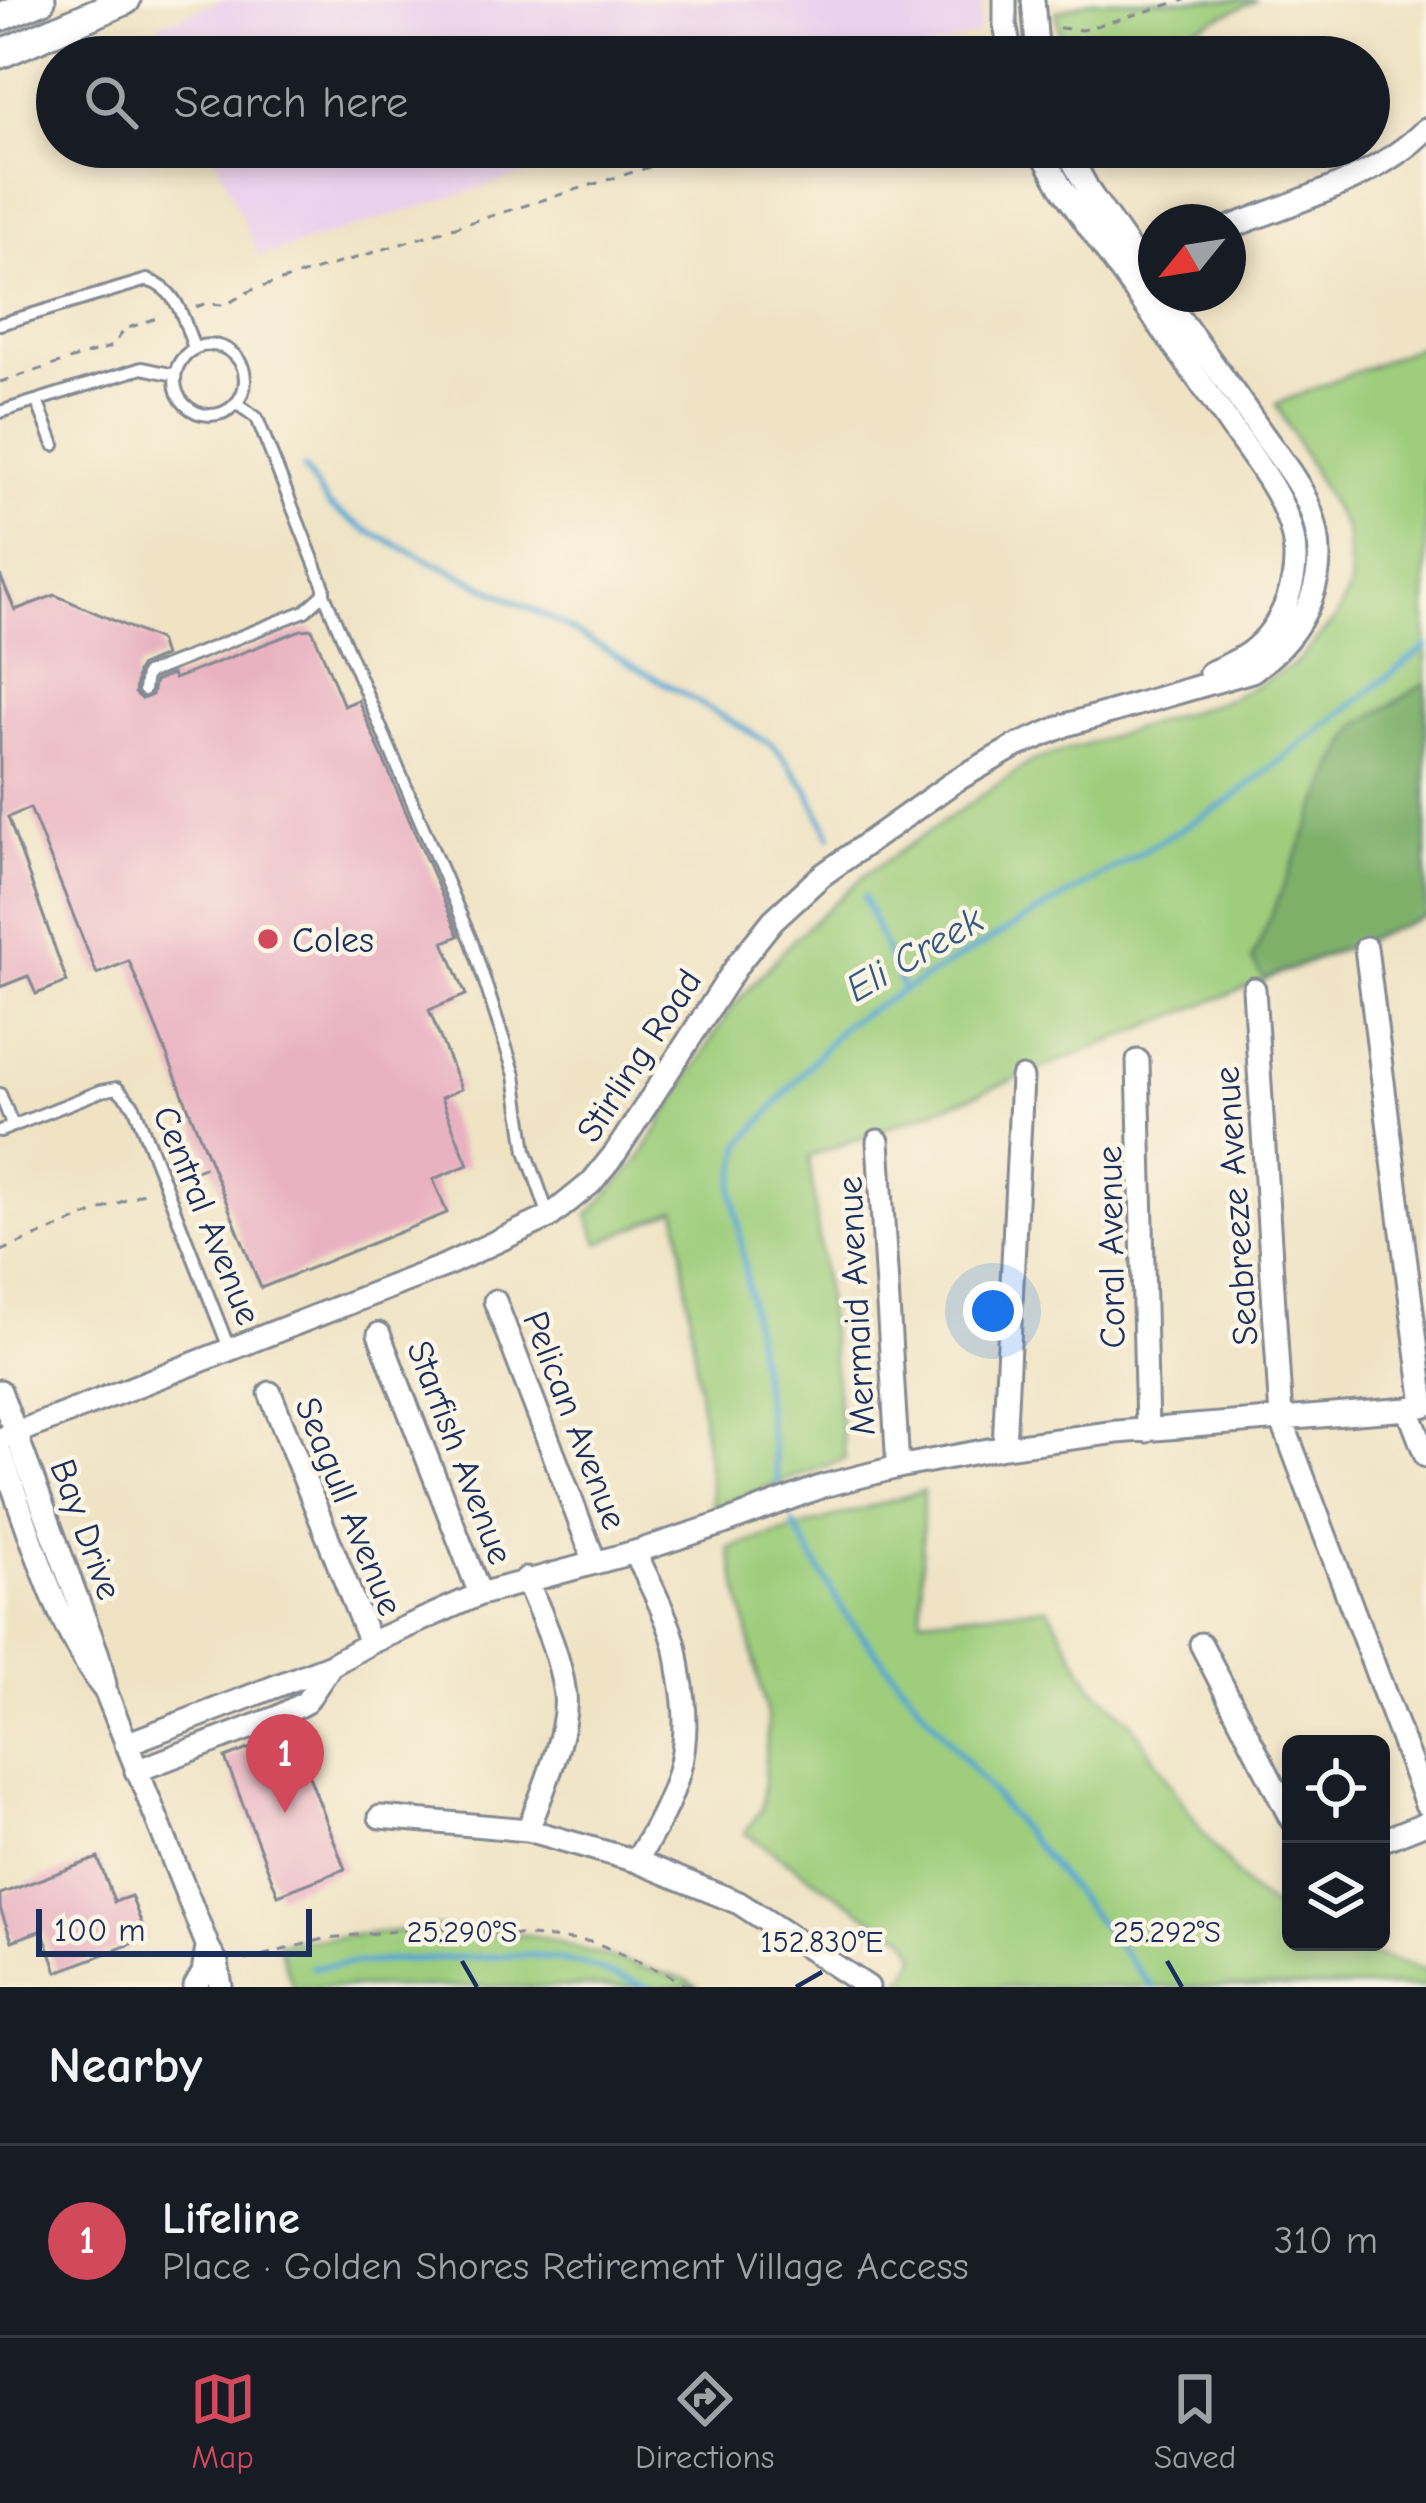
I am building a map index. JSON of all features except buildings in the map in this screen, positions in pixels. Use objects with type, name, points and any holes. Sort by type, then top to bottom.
[{"type":"main road","points":[[0,17],[41,0]]},
{"type":"main road","points":[[42,36],[126,0]]},
{"type":"main road","points":[[0,54],[36,39]]},
{"type":"street","points":[[1005,0],[1009,36]]},
{"type":"street","points":[[1033,0],[1034,36]]},
{"type":"street","points":[[1390,159],[1426,129]]},
{"type":"street","name":"Stirling Road","points":[[1051,168],[1272,487],[1286,512],[1293,540],[1294,580],[1268,635],[1228,665],[1155,699]]},
{"type":"street","points":[[1076,168],[1138,256]]},
{"type":"street","points":[[1246,221],[1375,168]]},
{"type":"street","name":"Stirling Road","points":[[8,1436],[444,1267],[549,1216],[591,1183],[616,1152],[738,964],[773,920],[821,876],[955,781],[1014,747],[1066,725],[1252,671],[1275,656],[1305,615],[1318,565],[1317,535],[1309,507],[1175,312]]},
{"type":"street","points":[[1366,948],[1426,1456]]},
{"type":"street","name":"Seabreeze Avenue","points":[[1254,989],[1281,1418],[1426,1804]]},
{"type":"street","name":"Coral Avenue","points":[[1138,1061],[1147,1431]]},
{"type":"street","points":[[1004,1447],[1022,1078]]},
{"type":"street","name":"Mermaid Avenue","points":[[878,1141],[898,1468]]},
{"type":"street","name":"Pelican Avenue","points":[[495,1300],[595,1562]]},
{"type":"street","name":"Starfish Avenue","points":[[379,1334],[480,1594]]},
{"type":"street","name":"Bay Drive","points":[[0,1390],[8,1436],[98,1655],[106,1692],[217,1964],[221,1987]]},
{"type":"street","name":"Seagull Avenue","points":[[270,1393],[370,1643]]},
{"type":"street","points":[[126,1744],[331,1665],[480,1594],[635,1552],[823,1486],[1004,1447],[1117,1432],[1419,1406]]},
{"type":"street","name":"Bay Drive","points":[[0,1452],[65,1626],[106,1692]]},
{"type":"street","points":[[635,1552],[674,1639],[687,1738],[663,1818],[636,1861]]},
{"type":"street","points":[[526,1580],[554,1645],[566,1698],[563,1724],[528,1830]]},
{"type":"street","points":[[1202,1644],[1282,1802]]},
{"type":"street","points":[[136,1771],[306,1702],[331,1665]]},
{"type":"street","points":[[380,1816],[528,1830],[636,1861],[739,1903],[868,1987]]},
{"type":"street","points":[[1390,1837],[1426,1822]]},
{"type":"street","points":[[195,1987],[208,1947]]},
{"type":"lane","points":[[0,322],[147,280],[164,285],[194,348]]},
{"type":"lane","points":[[218,345],[238,358],[245,381],[236,403],[218,414],[196,412],[180,397],[175,375],[194,348],[218,345]]},
{"type":"lane","points":[[0,412],[142,368],[175,375]]},
{"type":"lane","points":[[37,401],[54,445]]},
{"type":"lane","points":[[236,403],[257,418],[324,594],[472,943],[515,1076],[526,1150],[549,1216]]},
{"type":"lane","points":[[144,690],[146,674],[305,611],[324,594]]},
{"type":"lane","name":"Central Avenue","points":[[6,1129],[117,1088],[134,1106],[230,1351]]},
{"type":"lane","points":[[0,1094],[6,1129]]},
{"type":"path","points":[[1034,33],[1056,28],[1082,30],[1184,0]]},
{"type":"path","points":[[0,382],[113,346],[133,325],[204,304],[225,305],[252,290],[646,168]]},
{"type":"path","points":[[2,1251],[211,1164]]},
{"type":"path","points":[[245,1960],[328,1938],[434,1928],[593,1942],[687,1987]]},
{"type":"shaded area","points":[[220,0],[982,0],[979,33],[970,36],[163,36],[158,25]]},
{"type":"shaded area","points":[[220,168],[545,168],[259,257]]},
{"type":"green space","points":[[1093,0],[1257,0],[1169,36],[1060,36],[1056,12]]},
{"type":"green space","points":[[1426,344],[1426,916],[809,1157],[845,1459],[713,1507],[677,1209],[599,1243],[588,1215],[639,1160],[729,1011],[794,939],[864,876],[1032,761],[1229,699],[1294,665],[1337,617],[1351,585],[1346,531],[1276,404]]},
{"type":"green space","points":[[1426,683],[1426,916],[1264,979],[1252,960],[1336,764],[1357,726]]},
{"type":"green space","points":[[923,1491],[921,1618],[1048,1607],[1091,1685],[1131,1722],[1203,1833],[1249,1890],[1282,1913],[1282,1951],[1357,1951],[1426,1970],[1426,1987],[897,1987],[917,1957],[904,1934],[885,1927],[745,1833],[762,1808],[768,1720],[729,1548]]},
{"type":"green space","points":[[434,1927],[536,1936],[687,1980],[697,1987],[293,1987],[278,1943]]},
{"type":"waterway","points":[[304,469],[329,506],[366,530],[554,620],[774,746],[807,788],[830,836]]},
{"type":"waterway","name":"Eli Creek","points":[[778,1485],[733,1190],[742,1144],[844,1025],[1226,803],[1426,647]]},
{"type":"waterway","points":[[864,897],[903,990]]},
{"type":"waterway","name":"Eli Creek","points":[[793,1524],[848,1618],[1152,1987]]},
{"type":"waterway","points":[[312,1967],[531,1955],[582,1964],[648,1987]]},
{"type":"place","name":"Coles","points":[[268,939]]},
{"type":"place","name":"Lifeline","points":[[285,1813]]}]
